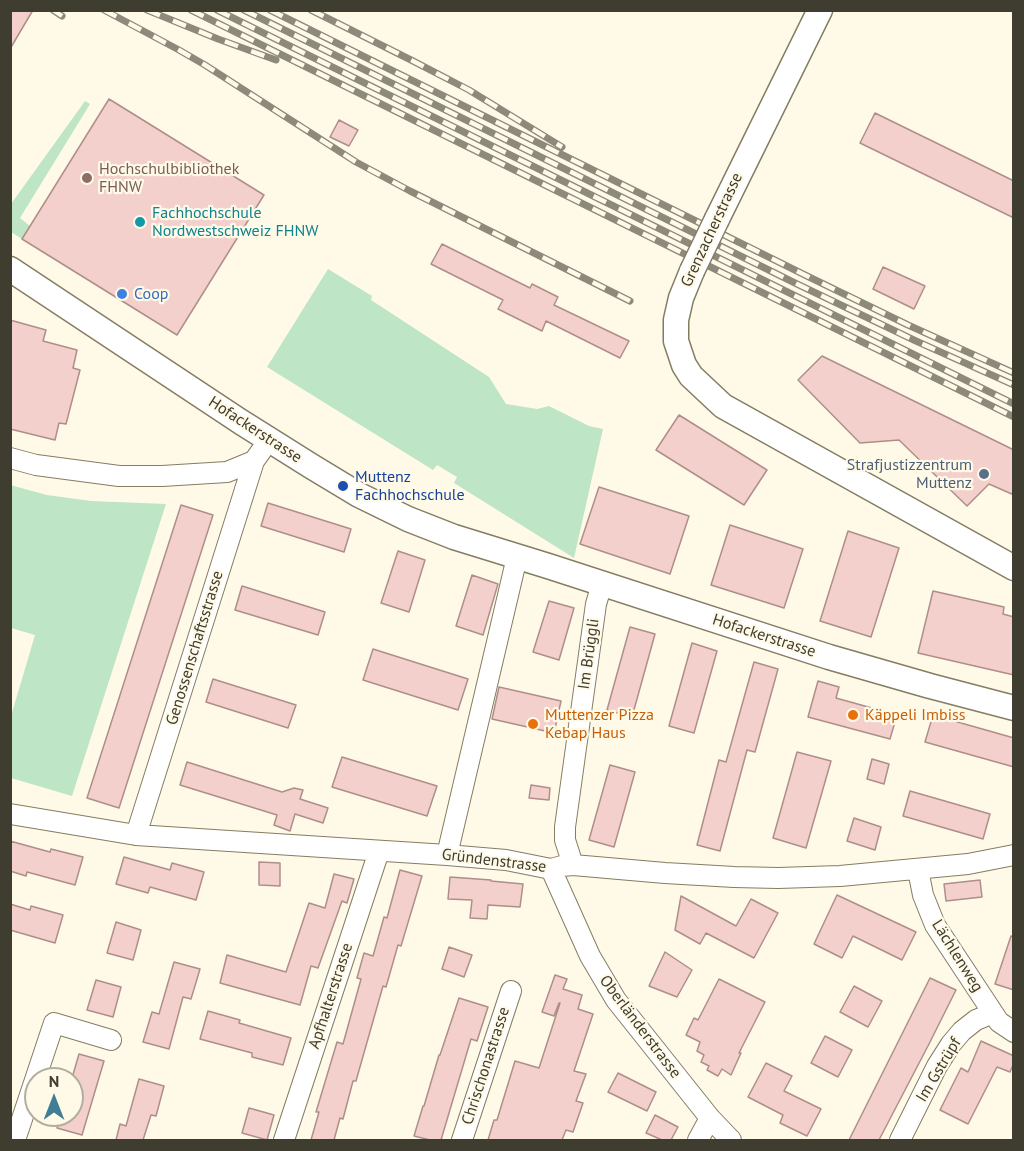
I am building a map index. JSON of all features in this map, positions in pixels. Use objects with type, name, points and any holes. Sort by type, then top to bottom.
[{"type":"street","name":"Grenzacherstrasse","points":[[820,10],[692,272],[681,298],[676,320],[676,342],[684,365],[691,376],[723,406],[1014,568]]},
{"type":"street","name":"Hofackerstrasse","points":[[10,269],[268,440],[382,507],[454,537],[829,657],[1014,708]]},
{"type":"street","name":"Genossenschaftsstrasse","points":[[136,835],[254,461],[268,440]]},
{"type":"street","points":[[10,458],[36,465],[119,476],[227,472],[254,461]]},
{"type":"street","points":[[447,855],[517,557]]},
{"type":"street","name":"Im Brüggli","points":[[573,865],[565,840],[565,827],[596,604],[602,584]]},
{"type":"street","name":"Gründenstrasse","points":[[10,814],[136,835],[447,855],[506,860],[551,870],[573,865],[665,873],[778,878],[840,876],[968,864],[1014,855]]},
{"type":"street","name":"Apfhalterstrasse","points":[[284,1140],[379,851]]},
{"type":"street","name":"Oberländerstrasse","points":[[551,870],[590,956],[616,1000],[710,1118],[731,1140]]},
{"type":"street","name":"Lächlenweg","points":[[918,870],[923,896],[935,925],[999,1022],[1014,1032]]},
{"type":"street","name":"Chrischonastrasse","points":[[462,1140],[511,991]]},
{"type":"street","name":"Im Gstrüpf","points":[[900,1140],[937,1066],[951,1044],[976,1020],[993,1013]]},
{"type":"street","points":[[15,1140],[54,1023],[111,1040]]},
{"type":"street","points":[[698,1140],[710,1118]]},
{"type":"green space","points":[[85,101],[90,104],[20,218],[30,226],[22,239],[11,232],[11,204]]},
{"type":"green space","points":[[328,269],[372,296],[371,300],[489,377],[506,404],[537,409],[549,406],[589,426],[603,429],[574,558],[454,483],[457,477],[437,465],[433,470],[267,367]]},
{"type":"green space","points":[[10,485],[47,495],[91,501],[166,504],[72,796],[11,778],[11,716],[35,635],[11,628]]},
{"type":"building","points":[[10,10],[33,10],[10,49]]},
{"type":"building","name":"Fachhochschule Nordwestschweiz FHNW","points":[[109,99],[264,195],[177,335],[22,239]]},
{"type":"building","points":[[875,113],[1014,181],[1014,218],[860,143]]},
{"type":"building","points":[[339,120],[358,130],[349,146],[330,137]]},
{"type":"building","points":[[442,244],[530,288],[532,284],[558,297],[554,305],[629,341],[620,358],[546,321],[542,331],[498,309],[503,300],[431,264]]},
{"type":"building","points":[[883,267],[925,286],[914,309],[873,289]]},
{"type":"building","points":[[10,320],[46,330],[43,341],[77,350],[73,368],[80,370],[66,424],[59,423],[55,440],[10,429]]},
{"type":"building","points":[[822,356],[1014,450],[1014,495],[989,484],[967,506],[899,440],[860,443],[798,380]]},
{"type":"building","points":[[679,415],[767,470],[744,505],[656,450]]},
{"type":"building","points":[[599,487],[689,516],[670,574],[580,544]]},
{"type":"building","points":[[268,503],[351,529],[344,552],[261,526]]},
{"type":"building","points":[[181,505],[213,515],[119,808],[87,798]]},
{"type":"building","points":[[730,525],[803,549],[784,608],[711,585]]},
{"type":"building","points":[[848,531],[899,548],[871,637],[820,621]]},
{"type":"building","points":[[398,551],[425,560],[409,612],[381,603]]},
{"type":"building","points":[[472,575],[498,584],[483,635],[456,626]]},
{"type":"building","points":[[242,586],[325,612],[318,635],[235,610]]},
{"type":"building","points":[[933,591],[1004,607],[1003,614],[1014,617],[1014,675],[918,653]]},
{"type":"building","points":[[549,601],[574,608],[559,660],[533,652]]},
{"type":"building","points":[[630,627],[655,634],[632,717],[607,710]]},
{"type":"building","points":[[692,643],[717,651],[694,733],[669,726]]},
{"type":"building","points":[[373,649],[468,679],[458,710],[363,680]]},
{"type":"building","points":[[754,662],[778,669],[755,752],[747,750],[720,851],[697,845],[719,760],[726,762]]},
{"type":"building","points":[[213,679],[296,705],[288,728],[206,702]]},
{"type":"building","points":[[818,681],[839,687],[836,698],[897,715],[890,739],[808,717]]},
{"type":"building","points":[[499,687],[561,701],[554,733],[492,719]]},
{"type":"building","points":[[933,715],[1014,738],[1014,767],[925,742]]},
{"type":"building","points":[[797,752],[831,761],[806,848],[773,838]]},
{"type":"building","points":[[342,757],[437,786],[427,816],[332,787]]},
{"type":"building","points":[[872,759],[889,764],[884,784],[867,779]]},
{"type":"building","points":[[187,762],[282,792],[294,788],[303,790],[300,799],[328,808],[323,823],[295,814],[290,831],[274,825],[277,815],[180,785]]},
{"type":"building","points":[[610,765],[635,772],[614,847],[589,840]]},
{"type":"building","points":[[531,785],[550,788],[549,800],[529,798]]},
{"type":"building","points":[[910,791],[990,814],[983,839],[903,816]]},
{"type":"building","points":[[854,818],[881,827],[875,850],[847,841]]},
{"type":"building","points":[[10,841],[50,852],[51,849],[83,857],[75,885],[27,872],[26,876],[10,871]]},
{"type":"building","points":[[124,857],[170,870],[172,863],[204,872],[196,900],[150,887],[148,893],[116,884]]},
{"type":"building","points":[[259,862],[280,863],[280,886],[259,885]]},
{"type":"building","points":[[400,870],[422,876],[401,946],[398,945],[386,987],[383,986],[356,1081],[353,1081],[343,1119],[340,1118],[334,1140],[311,1140],[319,1112],[316,1112],[337,1042],[343,1044],[361,979],[357,978],[364,953],[373,956],[384,917],[387,918]]},
{"type":"building","points":[[334,874],[354,879],[347,903],[342,901],[318,968],[311,966],[300,1005],[220,983],[227,955],[286,972],[309,903],[325,908]]},
{"type":"building","points":[[450,877],[523,884],[520,907],[488,905],[487,919],[470,918],[472,900],[448,899]]},
{"type":"building","points":[[980,880],[982,897],[946,901],[944,884]]},
{"type":"building","points":[[837,895],[916,932],[902,960],[853,936],[842,958],[814,944]]},
{"type":"building","points":[[681,896],[736,926],[751,899],[778,913],[754,958],[706,933],[700,944],[675,930]]},
{"type":"building","points":[[10,904],[30,910],[31,906],[63,915],[55,943],[10,930]]},
{"type":"building","points":[[116,922],[141,930],[133,960],[107,953]]},
{"type":"building","points":[[1011,936],[1014,937],[1014,990],[995,984]]},
{"type":"building","points":[[449,947],[472,955],[464,977],[442,969]]},
{"type":"building","points":[[665,952],[692,970],[677,997],[649,986]]},
{"type":"building","points":[[174,962],[200,969],[191,999],[183,997],[169,1049],[143,1042],[152,1012],[159,1014]]},
{"type":"building","points":[[555,975],[567,979],[563,989],[582,995],[578,1009],[593,1014],[574,1071],[586,1074],[576,1101],[583,1103],[573,1132],[566,1130],[562,1140],[488,1140],[494,1120],[497,1120],[515,1061],[539,1068],[560,1003],[554,1016],[542,1012]]},
{"type":"building","points":[[930,978],[956,990],[879,1140],[849,1140]]},
{"type":"building","points":[[719,979],[765,1002],[739,1053],[741,1053],[731,1075],[722,1069],[718,1076],[707,1070],[709,1066],[701,1062],[704,1055],[697,1051],[700,1042],[686,1035],[694,1018],[698,1020]]},
{"type":"building","points":[[96,980],[121,987],[113,1017],[87,1010]]},
{"type":"building","points":[[854,986],[882,1001],[868,1027],[840,1012]]},
{"type":"building","points":[[459,998],[488,1007],[477,1041],[471,1039],[441,1140],[414,1136],[439,1055]]},
{"type":"building","points":[[208,1011],[240,1020],[239,1023],[291,1038],[283,1065],[252,1057],[252,1053],[200,1039]]},
{"type":"building","points":[[825,1036],[852,1050],[838,1077],[811,1063]]},
{"type":"building","points":[[981,1041],[1014,1056],[1014,1063],[1010,1072],[997,1067],[968,1124],[940,1110],[961,1068],[968,1072]]},
{"type":"building","points":[[79,1054],[104,1061],[82,1135],[57,1128],[84,1127],[84,1067],[75,1067]]},
{"type":"building","points":[[766,1063],[792,1076],[784,1091],[821,1109],[807,1136],[780,1123],[783,1115],[748,1097]]},
{"type":"building","points":[[618,1073],[656,1092],[647,1111],[608,1092]]},
{"type":"building","points":[[139,1079],[164,1086],[156,1116],[151,1115],[143,1140],[116,1140],[120,1124],[126,1126]]},
{"type":"building","points":[[249,1108],[274,1115],[267,1140],[242,1133]]},
{"type":"building","points":[[655,1115],[678,1127],[671,1140],[662,1140],[646,1133]]},
{"type":"railway","points":[[53,10],[62,16]]},
{"type":"railway","points":[[104,10],[205,65],[356,162],[630,301]]},
{"type":"railway","points":[[147,10],[276,60]]},
{"type":"railway","points":[[191,10],[1014,417]]},
{"type":"railway","points":[[217,10],[1014,404]]},
{"type":"railway","points":[[244,10],[797,284],[1014,385]]},
{"type":"railway","points":[[270,10],[807,276],[1014,373]]},
{"type":"railway","points":[[311,10],[469,90],[562,147]]},
{"type":"place","name":"Hochschulbibliothek FHNW","points":[[87,178]]},
{"type":"place","name":"Fachhochschule Nordwestschweiz FHNW","points":[[140,222]]},
{"type":"place","name":"Coop","points":[[122,294]]},
{"type":"place","name":"Strafjustizzentrum Muttenz","points":[[984,474]]},
{"type":"place","name":"Muttenz Fachhochschule","points":[[343,486]]},
{"type":"place","name":"Käppeli Imbiss","points":[[853,715]]},
{"type":"place","name":"Muttenzer Pizza Kebap Haus","points":[[533,724]]}]
